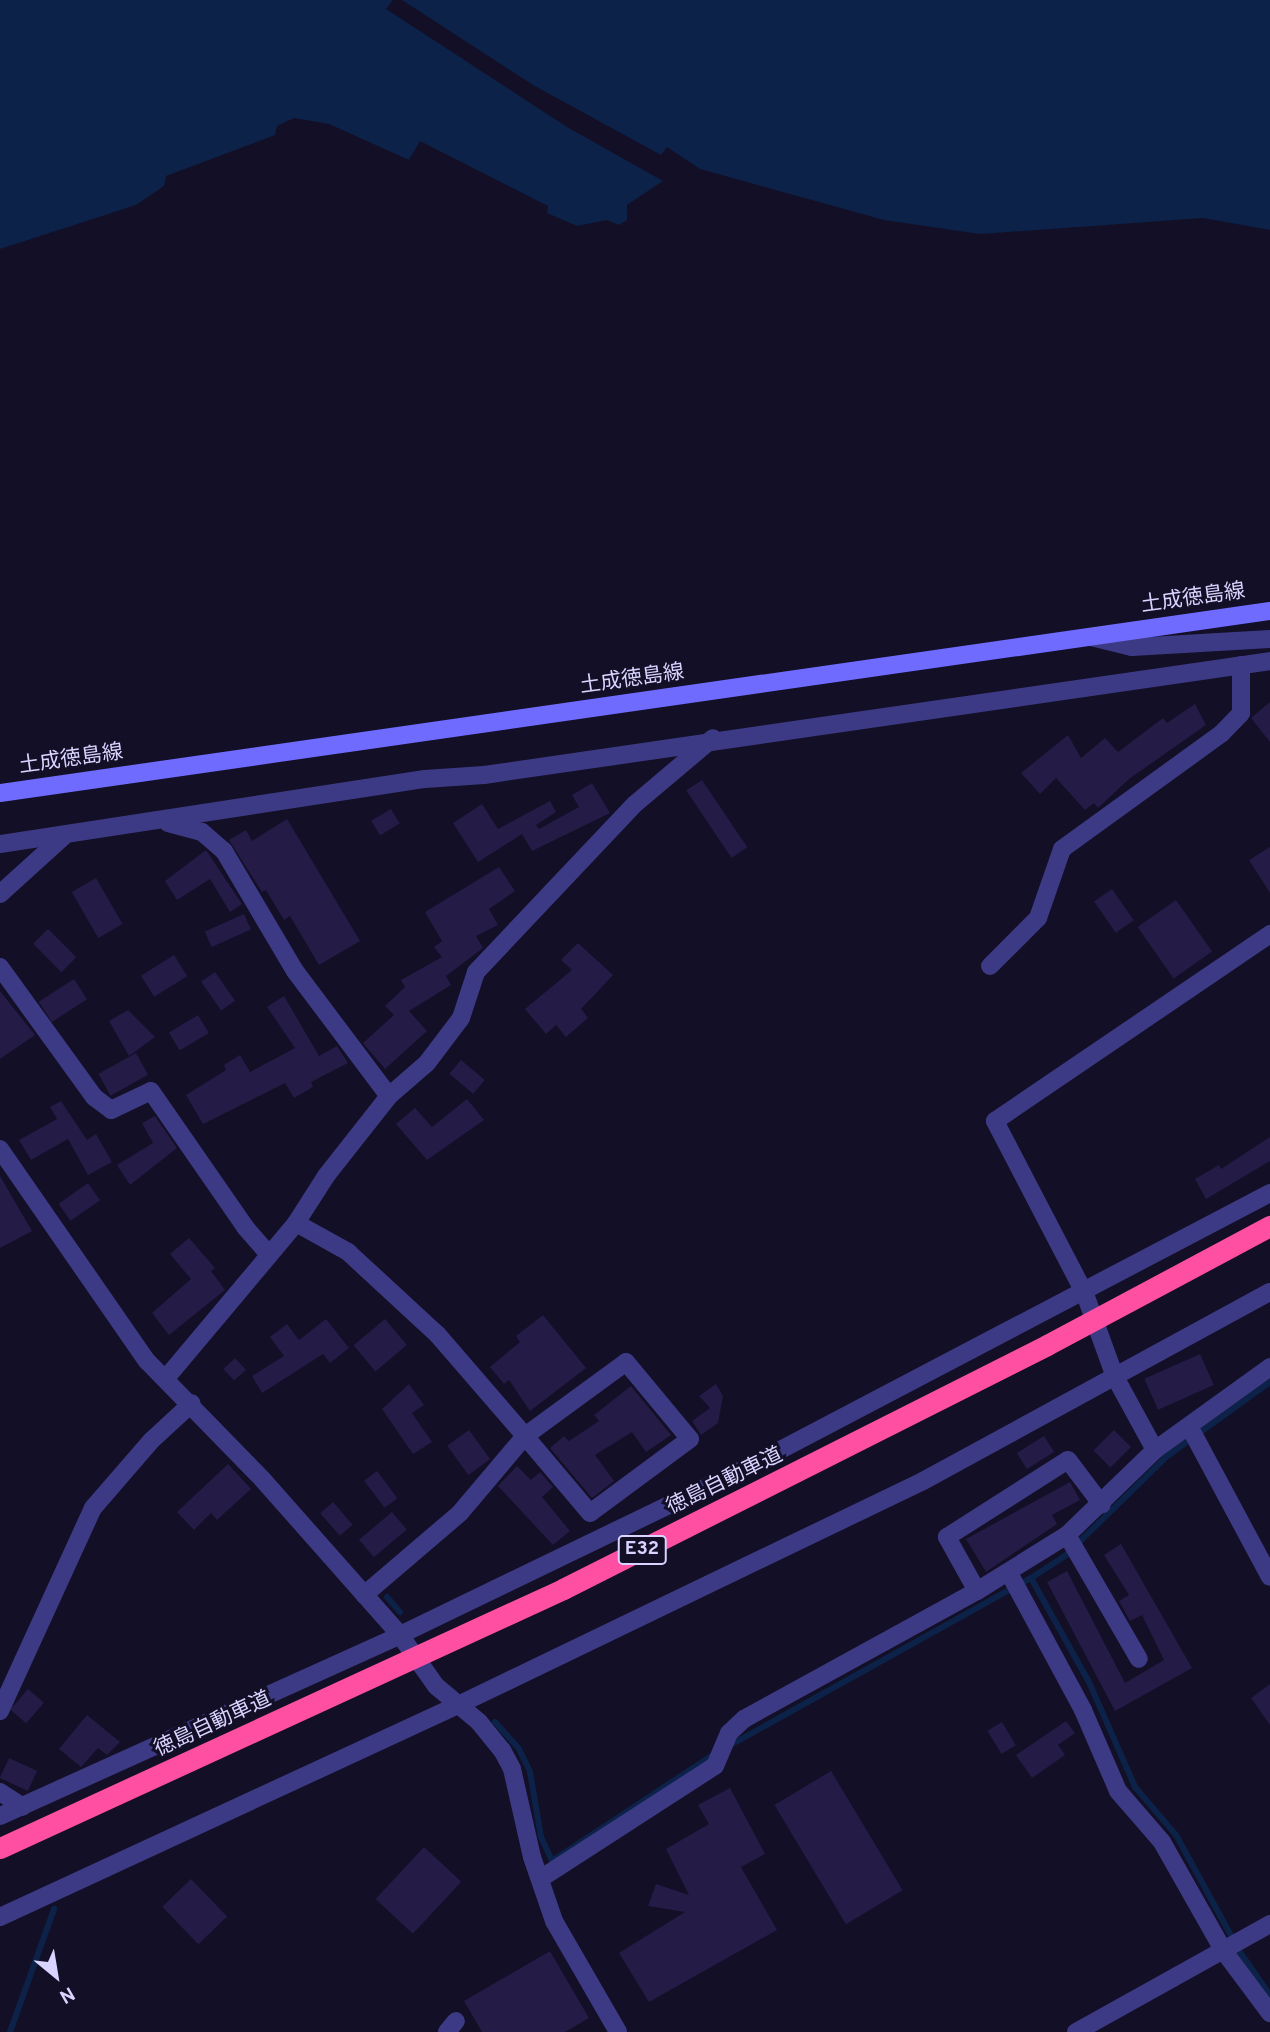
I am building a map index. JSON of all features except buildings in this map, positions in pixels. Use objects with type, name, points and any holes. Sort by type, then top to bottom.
[{"type":"highway","name":"徳島自動車道","points":[[0,1848],[564,1589],[999,1370],[1270,1226]]},
{"type":"main road","name":"土成徳島線","points":[[0,793],[1270,611]]},
{"type":"street","points":[[1091,637],[1132,647],[1270,639]]},
{"type":"street","points":[[0,844],[713,738],[1270,661]]},
{"type":"street","points":[[990,966],[1038,918],[1062,849],[1221,734],[1241,713],[1241,665]]},
{"type":"street","points":[[167,1377],[268,1253],[296,1223],[326,1176],[389,1096],[427,1063],[461,1018],[476,972],[635,804],[713,738]]},
{"type":"street","points":[[161,821],[202,832],[224,851],[295,971],[389,1096]]},
{"type":"street","points":[[0,894],[64,836]]},
{"type":"street","points":[[1155,1450],[1115,1377],[1085,1294],[995,1121],[1270,934]]},
{"type":"street","points":[[0,967],[94,1097],[111,1110],[151,1091],[245,1227],[268,1253]]},
{"type":"street","points":[[0,1149],[147,1361],[192,1403],[400,1635],[436,1686],[479,1722],[512,1769],[540,1880],[554,1921],[618,2032]]},
{"type":"street","points":[[0,1816],[400,1635],[746,1468],[1085,1294],[1270,1194]]},
{"type":"street","points":[[296,1223],[348,1252],[437,1334],[525,1436],[590,1513],[690,1439],[626,1362],[525,1436],[460,1513],[364,1595]]},
{"type":"street","points":[[0,1917],[458,1705],[923,1480],[1270,1292]]},
{"type":"street","points":[[540,1880],[715,1766],[723,1748],[744,1719],[977,1591],[1014,1582],[1073,1544],[1102,1505],[1155,1450],[1193,1433],[1270,1367]]},
{"type":"street","points":[[0,1711],[93,1508],[152,1440],[192,1403]]},
{"type":"street","points":[[1193,1433],[1270,1577]]},
{"type":"street","points":[[977,1591],[947,1537],[1068,1460],[1102,1505]]},
{"type":"street","points":[[1073,1544],[1139,1659]]},
{"type":"street","points":[[1014,1582],[1083,1710],[1118,1791],[1161,1842],[1231,1945],[1270,2013]]},
{"type":"street","points":[[0,1792],[23,1807]]},
{"type":"street","points":[[1076,2032],[1270,1924]]},
{"type":"water","points":[[0,0],[393,0],[386,9],[567,127],[663,181],[627,205],[627,220],[619,225],[607,220],[577,226],[547,213],[548,206],[420,141],[409,160],[329,124],[294,118],[277,126],[275,135],[166,176],[164,186],[136,205],[0,249]]},
{"type":"water","points":[[402,0],[1270,0],[1270,230],[1203,218],[980,234],[884,220],[700,169],[667,147],[661,155],[533,85]]},
{"type":"waterway","points":[[1031,1578],[1065,1556],[1166,1457],[1270,1382]]},
{"type":"waterway","points":[[727,1747],[1031,1578],[1089,1682],[1135,1787],[1176,1835],[1240,1952],[1270,1995]]},
{"type":"waterway","points":[[387,1597],[400,1612]]},
{"type":"waterway","points":[[495,1722],[519,1749],[530,1772],[541,1837],[552,1861],[717,1752]]},
{"type":"waterway","points":[[10,2032],[54,1909]]}]
